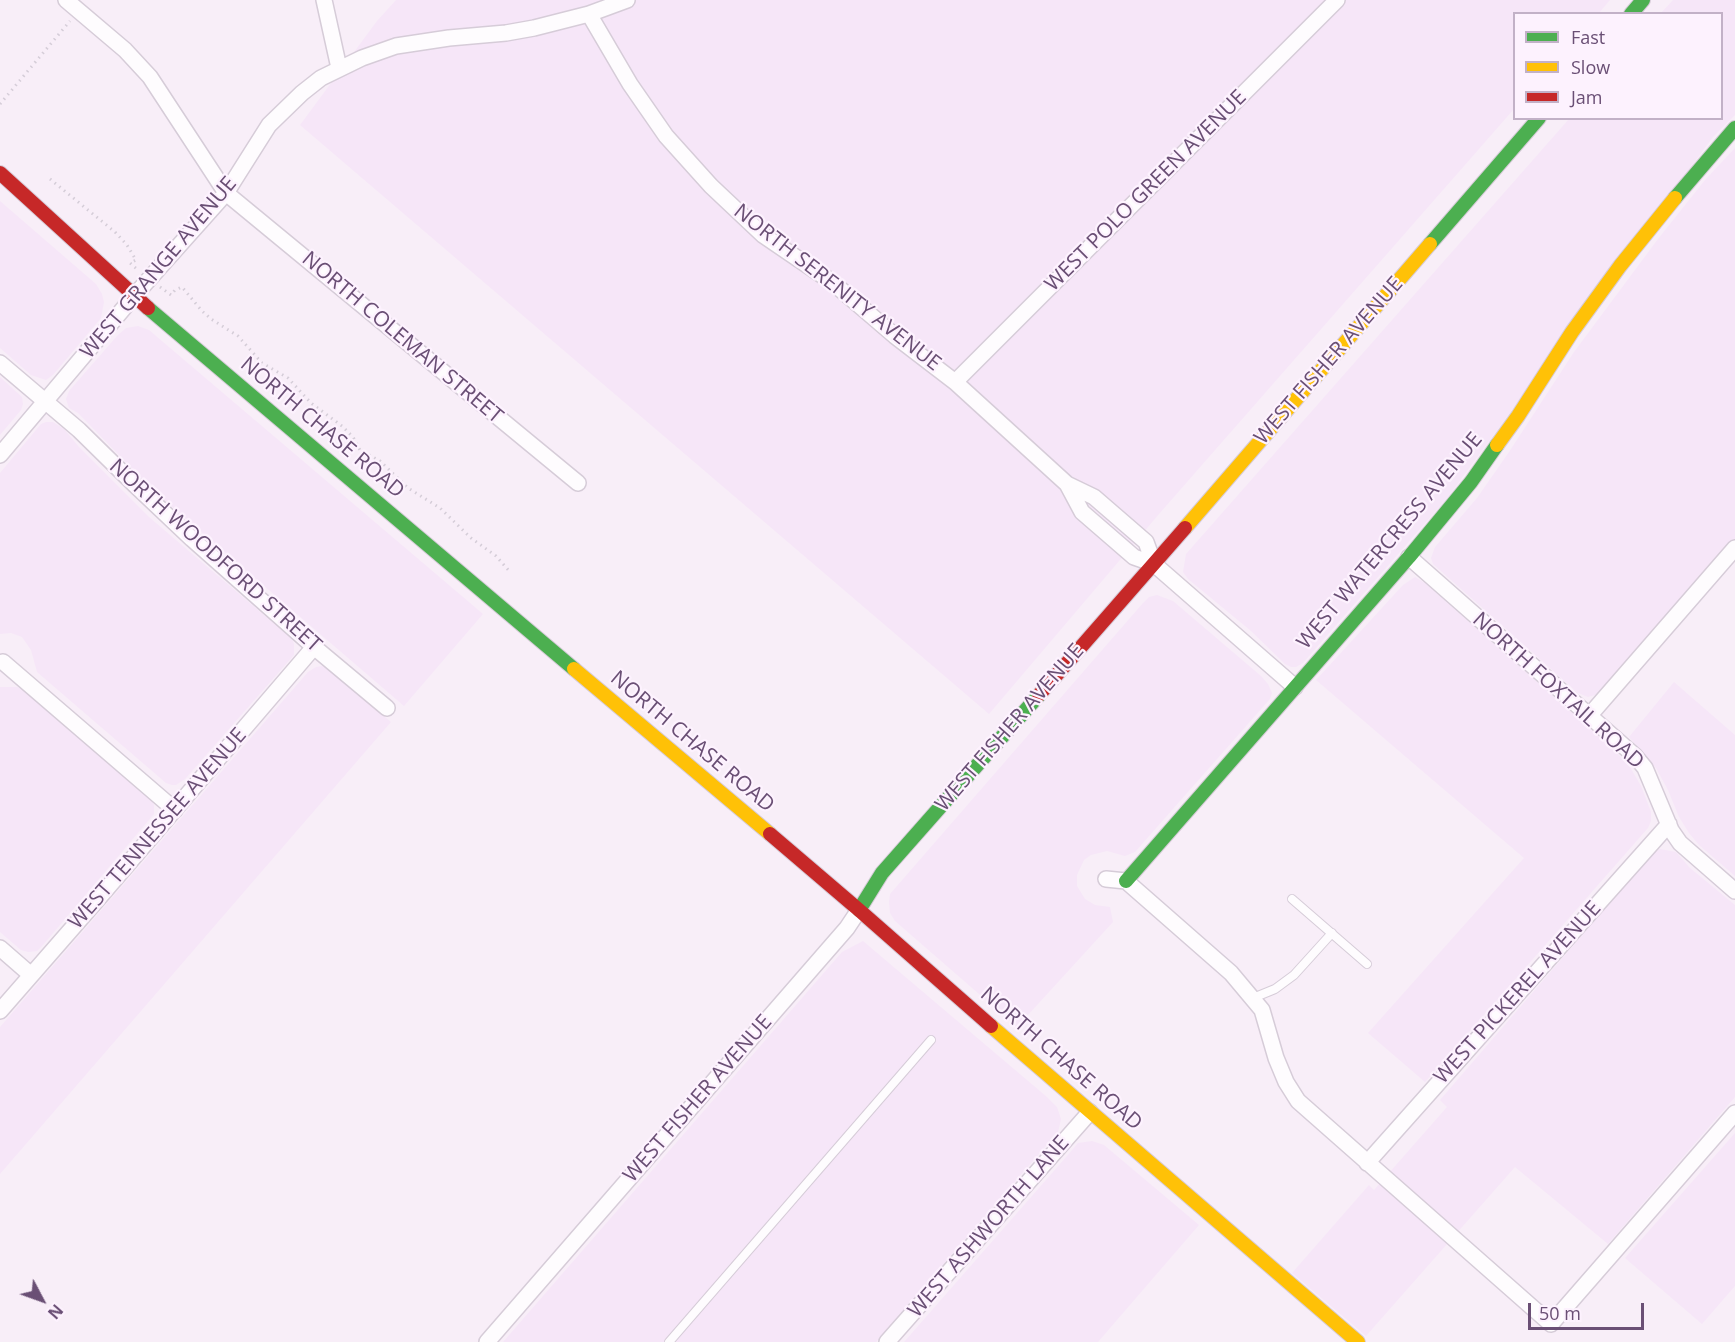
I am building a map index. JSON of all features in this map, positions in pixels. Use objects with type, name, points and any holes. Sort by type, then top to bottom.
[{"type":"street","name":"NORTH COLEMAN STREET","points":[[66,0],[84,5],[150,77],[226,193],[578,483]]},
{"type":"street","points":[[324,0],[339,68]]},
{"type":"street","name":"WEST GRANGE AVENUE","points":[[0,455],[134,296],[226,193],[269,125],[321,78],[380,50],[433,40],[534,28],[589,14],[627,0]]},
{"type":"street","name":"WEST POLO GREEN AVENUE","points":[[956,382],[1337,0]]},
{"type":"street","points":[[1633,12],[1643,0]]},
{"type":"street","name":"NORTH SERENITY AVENUE","points":[[589,14],[630,84],[666,136],[711,186],[763,235],[832,282],[895,336],[956,382],[1067,484],[1082,512],[1134,557],[1154,564],[1295,687]]},
{"type":"street","name":"WEST FISHER AVENUE","points":[[487,1342],[847,928],[882,873],[1154,564],[1537,120]]},
{"type":"street","name":"WEST WATERCRESS AVENUE","points":[[1126,881],[1472,482],[1572,332],[1620,266],[1735,128]]},
{"type":"street","name":"NORTH CHASE ROAD","points":[[0,173],[134,296],[859,910],[1011,1044],[1358,1342]]},
{"type":"street","name":"NORTH WOODFORD STREET","points":[[0,363],[79,430],[171,519],[387,708]]},
{"type":"street","points":[[1589,716],[1735,548]]},
{"type":"street","name":"NORTH FOXTAIL ROAD","points":[[1408,557],[1635,756],[1646,768],[1669,824],[1680,843],[1735,891]]},
{"type":"street","name":"WEST TENNESSEE AVENUE","points":[[0,1011],[176,810],[314,646]]},
{"type":"street","points":[[3,662],[176,810]]},
{"type":"street","name":"WEST PICKEREL AVENUE","points":[[1367,1163],[1669,824]]},
{"type":"street","points":[[1106,879],[1126,881],[1231,973],[1262,1010],[1276,1058],[1286,1082],[1298,1101],[1551,1324],[1735,1113]]},
{"type":"street","points":[[0,948],[31,975]]},
{"type":"street","name":"WEST ASHWORTH LANE","points":[[887,1342],[1090,1112]]},
{"type":"lane","points":[[1292,899],[1367,964]]},
{"type":"lane","points":[[1253,998],[1275,989],[1294,975],[1332,933]]},
{"type":"lane","points":[[669,1342],[931,1040]]},
{"type":"path","points":[[0,104],[84,5]]},
{"type":"path","points":[[50,179],[128,245],[136,260],[130,263]]},
{"type":"path","points":[[171,295],[182,287],[211,319],[238,336],[262,363],[288,378],[311,403],[342,426],[353,437],[360,450],[380,461],[408,488],[440,508],[471,538],[496,556],[511,573]]},
{"type":"shaded area","points":[[396,0],[1610,0],[1600,12],[1513,12],[1513,110],[1159,514],[989,714],[300,125],[377,21]]},
{"type":"shaded area","points":[[1673,0],[1735,0],[1735,115],[1713,137],[1448,497],[1303,663],[1296,667],[1285,664],[1251,631],[1188,579],[1183,572],[1186,554],[1568,120],[1723,120],[1723,12],[1662,12]]},
{"type":"shaded area","points":[[1735,148],[1735,539],[1601,690],[1588,697],[1578,693],[1433,564],[1431,558],[1435,547],[1477,498],[1509,452],[1574,352],[1658,239],[1705,180]]},
{"type":"shaded area","points":[[0,201],[96,284],[102,294],[104,302],[101,318],[53,375],[46,380],[31,375],[0,348]]},
{"type":"shaded area","points":[[138,326],[149,330],[483,614],[404,706],[157,494],[78,413],[69,408],[66,399],[69,391],[117,336],[126,328]]},
{"type":"shaded area","points":[[0,377],[22,397],[23,404],[21,410],[0,435]]},
{"type":"shaded area","points":[[53,422],[64,429],[149,517],[292,639],[294,644],[294,655],[185,779],[176,785],[166,783],[37,672],[31,650],[22,637],[11,633],[0,634],[0,473],[41,424]]},
{"type":"shaded area","points":[[1415,577],[1425,583],[1614,750],[1630,767],[1641,786],[1651,812],[1648,828],[1425,1082],[1368,1033],[1524,858],[1316,680],[1403,585]]},
{"type":"shaded area","points":[[1157,595],[1173,601],[1261,676],[1272,693],[1270,699],[1135,852],[1125,856],[1107,851],[1091,855],[1084,860],[1077,875],[1077,886],[1085,899],[1095,905],[1110,907],[1113,922],[1017,1027],[895,921],[890,913],[890,894],[1143,603],[1149,597]]},
{"type":"shaded area","points":[[322,666],[391,722],[0,1174],[0,1027],[308,672]]},
{"type":"shaded area","points":[[1674,682],[1735,735],[1735,876],[1699,845],[1689,833],[1656,768],[1629,737]]},
{"type":"shaded area","points":[[0,687],[22,689],[152,800],[154,805],[154,814],[37,951],[21,950],[0,932]]},
{"type":"shaded area","points":[[1660,849],[1676,852],[1690,868],[1735,905],[1735,1097],[1608,1244],[1515,1167],[1366,1336],[1292,1273],[1369,1185],[1374,1190],[1447,1107],[1440,1100],[1653,853]]},
{"type":"shaded area","points":[[863,941],[1047,1097],[1057,1107],[1061,1119],[1058,1132],[876,1342],[503,1342],[842,952]]},
{"type":"shaded area","points":[[1735,1133],[1735,1286],[1702,1324],[1625,1258]]},
{"type":"shaded area","points":[[1092,1141],[1104,1145],[1199,1225],[1098,1342],[904,1342],[1078,1143]]},
{"type":"traffic: fast","points":[[1633,12],[1643,0]]},
{"type":"traffic: fast","points":[[1430,244],[1537,120]]},
{"type":"traffic: fast","points":[[1675,198],[1735,128]]},
{"type":"traffic: fast","points":[[148,308],[574,669]]},
{"type":"traffic: fast","points":[[1126,881],[1409,557],[1471,482],[1497,445]]},
{"type":"traffic: fast","points":[[859,910],[882,873],[1039,695]]},
{"type":"traffic: slow","points":[[1497,445],[1572,332],[1620,266],[1675,198]]},
{"type":"traffic: slow","points":[[1185,528],[1430,244]]},
{"type":"traffic: slow","points":[[574,669],[770,834]]},
{"type":"traffic: slow","points":[[991,1026],[1358,1342]]},
{"type":"traffic: jam","points":[[0,173],[148,308]]},
{"type":"traffic: jam","points":[[1039,695],[1185,528]]},
{"type":"traffic: jam","points":[[770,834],[991,1026]]}]
